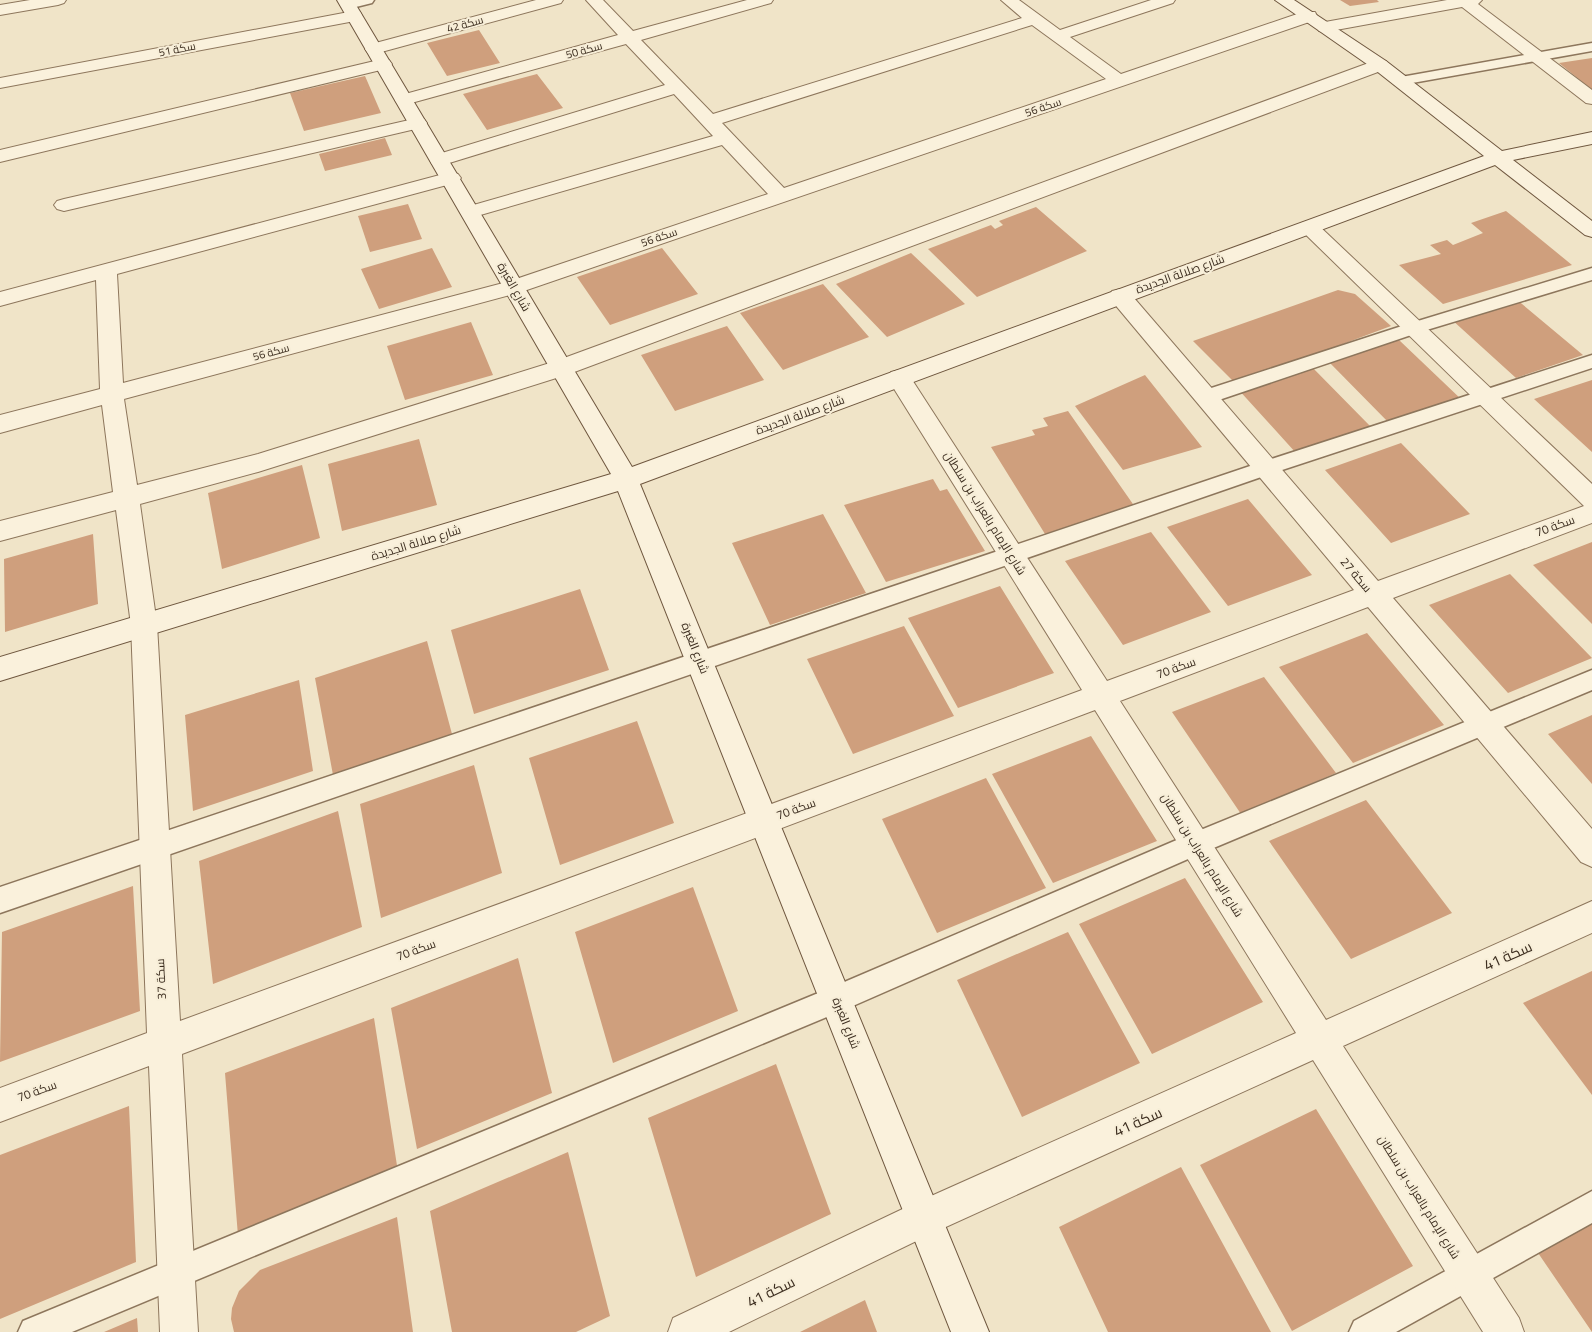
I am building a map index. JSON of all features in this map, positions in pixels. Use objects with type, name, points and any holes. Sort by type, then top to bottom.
[{"type":"street","points":[[0,10],[58,0]]},
{"type":"street","name":"سكة 42","points":[[0,156],[378,57],[555,0]]},
{"type":"street","points":[[594,0],[781,196]]},
{"type":"street","name":"سكة 50","points":[[404,100],[765,0]]},
{"type":"street","points":[[1009,0],[1119,81]]},
{"type":"street","points":[[1057,36],[1167,0]]},
{"type":"street","points":[[1283,0],[1380,65],[1496,158],[1592,231]]},
{"type":"street","points":[[1325,27],[1468,1],[1592,100]]},
{"type":"street","name":"شارع الغبرة","points":[[349,7],[626,479],[970,1332]]},
{"type":"street","name":"سكة 51","points":[[0,83],[349,7]]},
{"type":"street","name":"سكة 56","points":[[0,424],[514,287],[1308,16]]},
{"type":"street","points":[[710,120],[1035,19]]},
{"type":"street","points":[[0,531],[258,463],[561,368],[1380,65]]},
{"type":"street","points":[[439,160],[677,87]]},
{"type":"street","points":[[64,205],[418,124]]},
{"type":"street","points":[[470,212],[726,138]]},
{"type":"street","name":"شارع صلالة الجديدة","points":[[0,669],[626,479],[1496,158],[1592,138]]},
{"type":"street","points":[[0,298],[451,178]]},
{"type":"street","points":[[1309,227],[1592,499]]},
{"type":"street","name":"سكة 37","points":[[106,270],[112,394],[144,626],[179,1332]]},
{"type":"street","name":"سكة 27","points":[[1120,296],[1592,852]]},
{"type":"street","name":"شارع الإمام بالعراب بن سلطان","points":[[899,378],[1505,1332]]},
{"type":"street","name":"سكة 70","points":[[0,1105],[1592,513]]},
{"type":"street","name":"سكة 41","points":[[687,1332],[924,1218],[1592,918]]},
{"type":"lane","points":[[349,7],[367,0]]},
{"type":"lane","points":[[1401,81],[1592,47]]},
{"type":"lane","points":[[1206,397],[1414,328],[1592,274]]},
{"type":"lane","points":[[0,900],[1266,468],[1592,360]]},
{"type":"lane","points":[[34,1332],[836,999],[1195,844],[1592,680]]},
{"type":"lane","points":[[1365,1332],[1592,1206]]},
{"type":"building","points":[[1340,0],[1377,0],[1379,2],[1350,6]]},
{"type":"building","points":[[479,30],[500,63],[447,76],[427,43]]},
{"type":"building","points":[[1592,58],[1592,90],[1559,63]]},
{"type":"building","points":[[537,74],[563,108],[487,130],[463,94]]},
{"type":"building","points":[[365,76],[381,113],[304,131],[290,93]]},
{"type":"building","points":[[385,138],[392,155],[325,171],[319,154]]},
{"type":"building","points":[[408,204],[422,239],[370,252],[358,216]]},
{"type":"building","points":[[1036,207],[1087,251],[977,297],[928,249],[991,225],[995,229],[1003,225],[999,221]]},
{"type":"building","points":[[1506,211],[1572,265],[1443,304],[1399,265],[1441,254],[1430,245],[1447,240],[1453,245],[1483,233],[1471,223]]},
{"type":"building","points":[[432,248],[452,287],[379,309],[361,269]]},
{"type":"building","points":[[662,248],[698,294],[610,325],[577,277]]},
{"type":"building","points":[[911,253],[965,304],[887,337],[836,284]]},
{"type":"building","points":[[823,284],[869,337],[783,370],[740,313]]},
{"type":"building","points":[[1338,290],[1355,294],[1391,326],[1236,384],[1193,341]]},
{"type":"building","points":[[1516,299],[1583,355],[1516,378],[1451,319]]},
{"type":"building","points":[[471,322],[493,375],[405,400],[387,346]]},
{"type":"building","points":[[727,326],[764,380],[675,411],[641,355]]},
{"type":"building","points":[[1399,340],[1463,401],[1391,425],[1329,362]]},
{"type":"building","points":[[1310,365],[1371,427],[1296,453],[1237,388]]},
{"type":"building","points":[[1145,375],[1202,447],[1123,470],[1075,406]]},
{"type":"building","points":[[1592,380],[1592,452],[1534,399]]},
{"type":"building","points":[[1068,411],[1135,507],[1045,534],[991,447],[1035,435],[1032,430],[1048,426],[1043,418]]},
{"type":"building","points":[[419,439],[437,505],[342,531],[328,464]]},
{"type":"building","points":[[1401,443],[1470,514],[1391,543],[1325,470]]},
{"type":"building","points":[[302,465],[320,538],[222,569],[208,493]]},
{"type":"building","points":[[933,479],[940,491],[947,489],[985,551],[886,582],[844,505]]},
{"type":"building","points":[[1248,499],[1312,575],[1228,606],[1167,527]]},
{"type":"building","points":[[823,514],[866,593],[770,625],[732,543]]},
{"type":"building","points":[[1151,532],[1211,612],[1123,645],[1065,561]]},
{"type":"building","points":[[93,534],[98,604],[5,632],[4,559]]},
{"type":"building","points":[[1592,542],[1592,624],[1533,565]]},
{"type":"building","points":[[1510,574],[1592,658],[1508,693],[1429,605]]},
{"type":"building","points":[[1000,586],[1054,673],[958,708],[908,618]]},
{"type":"building","points":[[580,589],[609,670],[474,714],[451,630]]},
{"type":"building","points":[[904,626],[954,716],[853,754],[807,659]]},
{"type":"building","points":[[1367,633],[1444,725],[1353,763],[1279,667]]},
{"type":"building","points":[[427,641],[452,734],[333,775],[315,678]]},
{"type":"building","points":[[1264,677],[1336,773],[1241,814],[1172,712]]},
{"type":"building","points":[[299,680],[313,771],[193,811],[185,715]]},
{"type":"building","points":[[1592,715],[1592,784],[1548,734]]},
{"type":"building","points":[[637,721],[674,823],[560,865],[529,758]]},
{"type":"building","points":[[1091,736],[1157,841],[1053,883],[992,774]]},
{"type":"building","points":[[474,765],[502,873],[381,918],[360,804]]},
{"type":"building","points":[[986,778],[1046,888],[937,933],[882,819]]},
{"type":"building","points":[[1366,800],[1452,913],[1351,959],[1269,841]]},
{"type":"building","points":[[338,811],[362,927],[213,984],[199,861]]},
{"type":"building","points":[[1185,878],[1263,1002],[1152,1054],[1079,924]]},
{"type":"building","points":[[133,886],[140,1011],[0,1062],[2,932]]},
{"type":"building","points":[[693,887],[738,1011],[613,1063],[575,932]]},
{"type":"building","points":[[1068,932],[1140,1063],[1022,1117],[957,980]]},
{"type":"building","points":[[518,958],[552,1093],[417,1149],[391,1008]]},
{"type":"building","points":[[1592,971],[1592,1095],[1523,1003]]},
{"type":"building","points":[[374,1018],[398,1172],[238,1236],[225,1073]]},
{"type":"building","points":[[776,1064],[831,1214],[696,1277],[648,1118]]},
{"type":"building","points":[[129,1106],[136,1262],[0,1319],[0,1155]]},
{"type":"building","points":[[1316,1109],[1413,1266],[1292,1331],[1200,1165]]},
{"type":"building","points":[[568,1152],[610,1316],[576,1332],[452,1332],[430,1211]]},
{"type":"building","points":[[1181,1167],[1271,1332],[1108,1332],[1059,1227]]},
{"type":"building","points":[[1592,1215],[1592,1332],[1534,1247]]},
{"type":"building","points":[[397,1217],[413,1332],[234,1332],[231,1319],[232,1308],[239,1291],[260,1270]]},
{"type":"building","points":[[865,1300],[877,1332],[800,1332]]},
{"type":"building","points":[[137,1318],[138,1332],[104,1332]]}]
